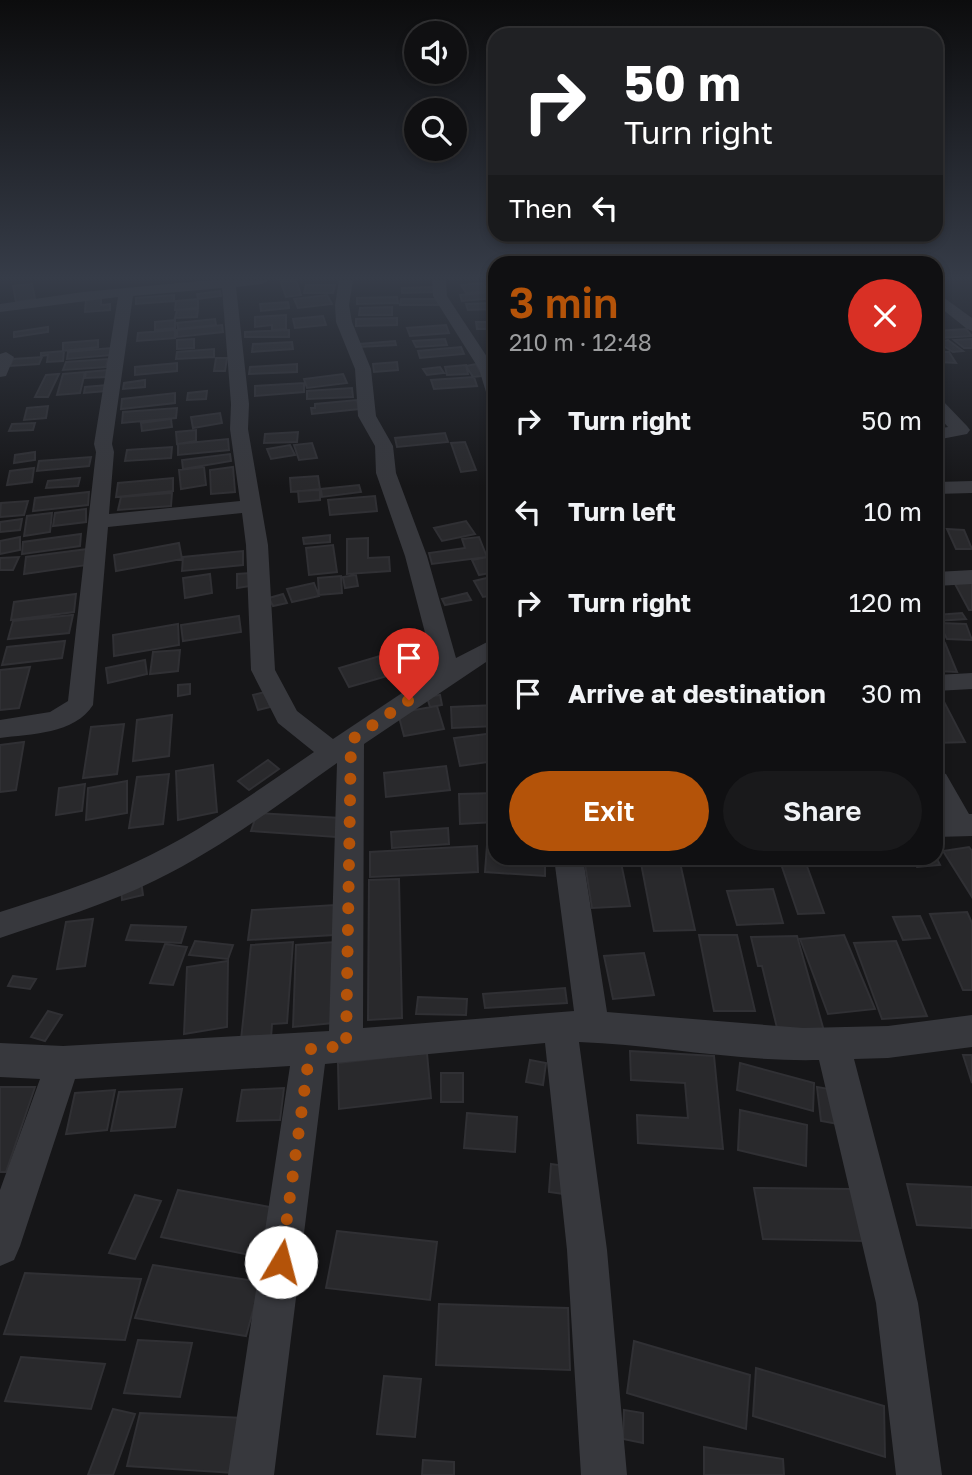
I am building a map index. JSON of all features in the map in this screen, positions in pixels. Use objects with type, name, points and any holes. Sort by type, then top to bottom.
[{"type":"street","points":[[0,729],[57,720],[80,705],[108,400],[117,349]]},
{"type":"street","points":[[235,349],[240,404],[239,429],[257,544],[263,670],[287,717],[341,745]]},
{"type":"street","points":[[355,349],[363,369],[367,416],[384,446],[386,473],[416,556],[448,674]]},
{"type":"street","points":[[474,349],[488,372]]},
{"type":"street","points":[[943,410],[967,429]]},
{"type":"street","points":[[943,434],[967,429]]},
{"type":"street","points":[[943,488],[972,486]]},
{"type":"street","points":[[98,522],[211,508],[251,506]]},
{"type":"street","points":[[943,579],[972,577]]},
{"type":"street","points":[[0,925],[84,897],[167,861],[258,804],[341,745],[488,650]]},
{"type":"street","points":[[943,683],[972,681]]},
{"type":"street","points":[[251,1475],[328,1048],[341,745]]},
{"type":"street","points":[[943,796],[956,825]]},
{"type":"street","points":[[568,865],[576,1026],[577,1155],[601,1399],[604,1475]]},
{"type":"street","points":[[0,1060],[63,1063],[328,1048],[576,1026],[708,1038],[833,1043],[888,1042],[972,1031]]},
{"type":"street","points":[[833,1043],[866,1186],[897,1303],[919,1475]]},
{"type":"street","points":[[0,1246],[63,1063]]},
{"type":"building","points":[[111,349],[111,355],[67,359],[68,352]]},
{"type":"building","points":[[214,349],[214,357],[176,359],[177,352]]},
{"type":"building","points":[[252,349],[293,349],[252,352]]},
{"type":"building","points":[[462,349],[464,354],[420,358],[418,351]]},
{"type":"building","points":[[948,349],[963,351],[953,352]]},
{"type":"building","points":[[64,351],[63,361],[47,362],[48,355],[41,356],[41,353]]},
{"type":"building","points":[[943,352],[949,352],[956,363],[943,362]]},
{"type":"building","points":[[42,357],[39,364],[10,366],[13,359]]},
{"type":"building","points":[[216,358],[227,358],[225,371],[214,371]]},
{"type":"building","points":[[108,359],[106,367],[63,370],[66,362]]},
{"type":"building","points":[[397,362],[398,370],[374,372],[373,364]]},
{"type":"building","points":[[177,363],[177,371],[135,375],[135,367]]},
{"type":"building","points":[[297,364],[297,372],[249,374],[250,367]]},
{"type":"building","points":[[476,364],[483,376],[473,377],[466,366]]},
{"type":"building","points":[[466,365],[468,374],[447,375],[445,367]]},
{"type":"building","points":[[440,367],[444,373],[427,375],[423,369]]},
{"type":"building","points":[[108,370],[107,377],[85,378],[86,372]]},
{"type":"building","points":[[85,372],[80,393],[57,395],[63,374]]},
{"type":"building","points":[[59,374],[48,397],[35,397],[46,375]]},
{"type":"building","points":[[343,374],[347,383],[307,388],[304,379]]},
{"type":"building","points":[[474,377],[477,386],[434,389],[431,380]]},
{"type":"building","points":[[145,380],[145,387],[123,389],[124,383]]},
{"type":"building","points":[[304,383],[304,392],[255,396],[255,386]]},
{"type":"building","points":[[107,385],[106,391],[84,393],[85,387]]},
{"type":"building","points":[[352,388],[353,397],[307,399],[307,391]]},
{"type":"building","points":[[207,391],[206,399],[187,400],[188,393]]},
{"type":"building","points":[[175,393],[175,403],[121,409],[122,399]]},
{"type":"building","points":[[357,400],[359,409],[312,414],[311,408],[315,408],[315,404]]},
{"type":"building","points":[[48,406],[46,418],[24,420],[27,408]]},
{"type":"building","points":[[177,408],[176,418],[122,423],[123,412]]},
{"type":"building","points":[[220,413],[222,423],[193,428],[191,417]]},
{"type":"building","points":[[171,419],[172,427],[142,431],[141,423]]},
{"type":"building","points":[[35,423],[33,430],[9,431],[12,424]]},
{"type":"building","points":[[196,430],[196,441],[177,444],[176,432]]},
{"type":"building","points":[[298,432],[297,442],[264,443],[265,434]]},
{"type":"building","points":[[445,433],[448,442],[397,447],[395,438]]},
{"type":"building","points":[[228,439],[229,450],[178,455],[178,444]]},
{"type":"building","points":[[465,442],[476,470],[461,472],[451,443]]},
{"type":"building","points":[[312,443],[317,458],[299,460],[294,445]]},
{"type":"building","points":[[290,445],[295,455],[271,459],[267,449]]},
{"type":"building","points":[[172,447],[171,458],[125,461],[127,450]]},
{"type":"building","points":[[35,452],[35,460],[14,463],[15,455]]},
{"type":"building","points":[[230,454],[231,461],[183,469],[182,460]]},
{"type":"building","points":[[91,457],[89,466],[37,471],[39,461]]},
{"type":"building","points":[[204,467],[206,485],[181,489],[179,470]]},
{"type":"building","points":[[233,467],[235,492],[211,494],[210,470]]},
{"type":"building","points":[[34,468],[32,482],[7,485],[10,471]]},
{"type":"building","points":[[318,476],[320,489],[291,492],[290,478]]},
{"type":"building","points":[[80,478],[78,486],[46,488],[48,481]]},
{"type":"building","points":[[173,478],[173,491],[116,497],[118,483]]},
{"type":"building","points":[[359,485],[361,492],[322,497],[321,489]]},
{"type":"building","points":[[320,490],[320,500],[299,502],[298,491]]},
{"type":"building","points":[[89,492],[88,505],[33,511],[35,498]]},
{"type":"building","points":[[172,493],[171,506],[118,510],[121,497]]},
{"type":"building","points":[[375,496],[377,511],[330,515],[328,500]]},
{"type":"building","points":[[28,501],[24,515],[0,517],[1,503]]},
{"type":"building","points":[[86,509],[86,522],[53,526],[55,513]]},
{"type":"building","points":[[52,513],[50,532],[24,536],[27,516]]},
{"type":"building","points":[[22,519],[20,530],[0,532],[0,522]]},
{"type":"building","points":[[466,521],[475,534],[442,541],[434,528]]},
{"type":"building","points":[[947,529],[964,530],[972,549],[956,549]]},
{"type":"building","points":[[81,534],[80,546],[22,554],[23,542]]},
{"type":"building","points":[[330,535],[330,542],[304,544],[303,538]]},
{"type":"building","points":[[20,537],[20,550],[0,554],[0,541]]},
{"type":"building","points":[[479,537],[487,557],[432,564],[429,553],[465,548],[462,539]]},
{"type":"building","points":[[368,538],[368,558],[389,557],[390,571],[347,574],[347,539]]},
{"type":"building","points":[[179,543],[182,559],[116,571],[114,555]]},
{"type":"building","points":[[333,545],[337,572],[309,575],[306,548]]},
{"type":"building","points":[[88,549],[87,565],[24,574],[26,557]]},
{"type":"building","points":[[243,551],[243,565],[182,571],[183,557]]},
{"type":"building","points":[[19,557],[13,570],[0,570],[0,558]]},
{"type":"building","points":[[488,557],[488,573],[479,575],[472,560]]},
{"type":"building","points":[[250,573],[250,586],[237,588],[237,574]]},
{"type":"building","points":[[210,574],[212,593],[185,598],[183,578]]},
{"type":"building","points":[[356,575],[358,586],[345,588],[343,577]]},
{"type":"building","points":[[341,576],[342,593],[319,595],[318,578]]},
{"type":"building","points":[[488,578],[488,596],[483,597],[474,581]]},
{"type":"building","points":[[954,582],[972,582],[972,610],[969,610]]},
{"type":"building","points":[[314,583],[319,596],[292,602],[287,589]]},
{"type":"building","points":[[467,593],[471,600],[445,605],[442,599]]},
{"type":"building","points":[[76,594],[74,612],[11,620],[14,602]]},
{"type":"building","points":[[283,594],[287,603],[273,606],[269,598]]},
{"type":"building","points":[[962,613],[966,619],[943,621],[943,614]]},
{"type":"building","points":[[73,615],[69,633],[8,639],[13,621]]},
{"type":"building","points":[[239,616],[241,632],[183,641],[181,625]]},
{"type":"building","points":[[943,623],[966,624],[972,640],[947,639]]},
{"type":"building","points":[[178,624],[179,645],[114,656],[113,635]]},
{"type":"building","points":[[943,640],[945,643],[957,672],[943,671]]},
{"type":"building","points":[[65,641],[62,658],[2,665],[7,647]]},
{"type":"building","points":[[427,644],[436,667],[426,669],[421,657],[413,659],[409,647]]},
{"type":"building","points":[[408,649],[411,659],[395,661],[392,652]]},
{"type":"building","points":[[180,650],[178,671],[150,674],[153,652]]},
{"type":"building","points":[[387,654],[398,673],[349,687],[339,668]]},
{"type":"building","points":[[145,660],[147,674],[108,683],[106,668]]},
{"type":"building","points":[[30,667],[19,708],[0,710],[0,670]]},
{"type":"building","points":[[190,684],[190,694],[178,696],[178,685]]},
{"type":"building","points":[[265,692],[270,707],[258,710],[253,695]]},
{"type":"building","points":[[440,695],[442,705],[430,707],[427,697]]},
{"type":"building","points":[[943,700],[965,742],[943,743]]},
{"type":"building","points":[[488,705],[488,726],[452,728],[451,707]]},
{"type":"building","points":[[437,706],[444,729],[404,736],[398,713]]},
{"type":"building","points":[[172,715],[169,756],[133,761],[137,720]]},
{"type":"building","points":[[124,724],[117,774],[83,778],[91,727]]},
{"type":"building","points":[[488,734],[488,762],[460,766],[454,738]]},
{"type":"building","points":[[24,742],[16,790],[0,792],[0,745]]},
{"type":"building","points":[[268,760],[279,769],[249,790],[238,781]]},
{"type":"building","points":[[213,765],[217,812],[178,820],[176,771]]},
{"type":"building","points":[[446,766],[450,790],[386,797],[384,773]]},
{"type":"building","points":[[169,774],[163,824],[129,828],[137,777]]},
{"type":"building","points":[[127,781],[127,813],[86,820],[88,788]]},
{"type":"building","points":[[85,784],[82,811],[56,815],[59,788]]},
{"type":"building","points":[[488,793],[488,822],[460,824],[459,794]]},
{"type":"building","points":[[257,813],[340,818],[336,837],[251,831]]},
{"type":"building","points":[[448,828],[449,844],[392,848],[391,832]]},
{"type":"building","points":[[487,845],[488,865],[545,865],[545,876],[485,872]]},
{"type":"building","points":[[477,846],[478,872],[370,877],[370,852]]},
{"type":"building","points":[[969,847],[972,851],[972,897],[943,851]]},
{"type":"building","points":[[585,865],[621,865],[630,906],[592,908]]},
{"type":"building","points":[[641,865],[681,865],[695,930],[654,931]]},
{"type":"building","points":[[781,865],[807,865],[824,913],[798,914]]},
{"type":"building","points":[[399,879],[402,1018],[368,1020],[369,880]]},
{"type":"building","points":[[141,881],[143,895],[122,900],[121,886]]},
{"type":"building","points":[[773,889],[783,923],[737,925],[727,891]]},
{"type":"building","points":[[335,905],[334,935],[248,940],[252,910]]},
{"type":"building","points":[[967,912],[972,923],[972,990],[963,990],[930,914]]},
{"type":"building","points":[[920,916],[930,938],[903,940],[893,917]]},
{"type":"building","points":[[93,919],[85,966],[57,969],[66,922]]},
{"type":"building","points":[[131,925],[186,927],[181,943],[126,940]]},
{"type":"building","points":[[699,935],[737,935],[755,1011],[714,1011]]},
{"type":"building","points":[[844,935],[875,1009],[828,1014],[800,939]]},
{"type":"building","points":[[797,936],[824,1031],[778,1032],[762,966],[758,966],[751,937]]},
{"type":"building","points":[[195,941],[233,945],[228,959],[189,955]]},
{"type":"building","points":[[896,941],[927,1016],[882,1019],[854,943]]},
{"type":"building","points":[[293,942],[287,1023],[272,1024],[271,1038],[241,1040],[251,945]]},
{"type":"building","points":[[335,942],[333,1023],[293,1027],[296,945]]},
{"type":"building","points":[[165,944],[187,947],[173,985],[150,983]]},
{"type":"building","points":[[644,953],[654,995],[613,999],[604,956]]},
{"type":"building","points":[[228,961],[227,1027],[184,1034],[187,967]]},
{"type":"building","points":[[13,976],[36,979],[30,989],[8,986]]},
{"type":"building","points":[[565,988],[567,1003],[485,1008],[483,994]]},
{"type":"building","points":[[418,997],[467,999],[466,1015],[416,1014]]},
{"type":"building","points":[[48,1011],[62,1015],[45,1041],[31,1037]]},
{"type":"building","points":[[630,1051],[714,1056],[723,1149],[638,1143],[637,1115],[688,1118],[685,1083],[631,1080]]},
{"type":"building","points":[[427,1053],[431,1098],[339,1109],[338,1063]]},
{"type":"building","points":[[963,1055],[972,1055],[972,1083]]},
{"type":"building","points":[[530,1060],[546,1063],[543,1085],[526,1082]]},
{"type":"building","points":[[740,1063],[814,1083],[813,1111],[737,1090]]},
{"type":"building","points":[[441,1073],[463,1073],[463,1102],[441,1102]]},
{"type":"building","points":[[0,1087],[35,1087],[6,1172],[0,1172]]},
{"type":"building","points":[[817,1087],[835,1090],[838,1124],[821,1121]]},
{"type":"building","points":[[284,1088],[280,1120],[237,1121],[242,1090]]},
{"type":"building","points":[[182,1089],[175,1127],[111,1131],[119,1092]]},
{"type":"building","points":[[115,1090],[107,1130],[66,1134],[75,1093]]},
{"type":"building","points":[[740,1110],[807,1125],[806,1166],[738,1150]]},
{"type":"building","points":[[467,1113],[517,1117],[515,1152],[464,1148]]},
{"type":"building","points":[[551,1164],[566,1166],[564,1194],[549,1192]]},
{"type":"building","points":[[907,1184],[972,1187],[972,1228],[917,1225]]},
{"type":"building","points":[[754,1188],[852,1189],[865,1241],[763,1239]]},
{"type":"building","points":[[178,1190],[275,1208],[260,1257],[161,1237]]},
{"type":"building","points":[[135,1195],[161,1201],[135,1259],[109,1253]]},
{"type":"building","points":[[337,1231],[437,1242],[430,1300],[326,1288]]},
{"type":"building","points":[[153,1265],[261,1282],[246,1336],[135,1318]]},
{"type":"building","points":[[25,1273],[141,1279],[125,1340],[4,1334]]},
{"type":"building","points":[[439,1304],[568,1308],[570,1370],[436,1365]]},
{"type":"building","points":[[138,1340],[192,1343],[180,1397],[124,1393]]},
{"type":"building","points":[[634,1341],[750,1375],[746,1429],[627,1393]]},
{"type":"building","points":[[21,1357],[105,1364],[91,1409],[5,1401]]},
{"type":"building","points":[[756,1368],[884,1406],[885,1457],[753,1416]]},
{"type":"building","points":[[384,1376],[421,1379],[415,1437],[377,1434]]},
{"type":"building","points":[[113,1409],[135,1414],[113,1475],[88,1475]]},
{"type":"building","points":[[624,1410],[643,1413],[643,1443],[623,1439]]},
{"type":"building","points":[[140,1413],[243,1418],[234,1473],[127,1466]]},
{"type":"building","points":[[704,1447],[783,1459],[784,1475],[704,1475]]},
{"type":"building","points":[[423,1460],[454,1462],[454,1475],[422,1475]]},
{"type":"route","points":[[281,1262],[310,1049],[346,1046],[351,740],[409,700]]}]
